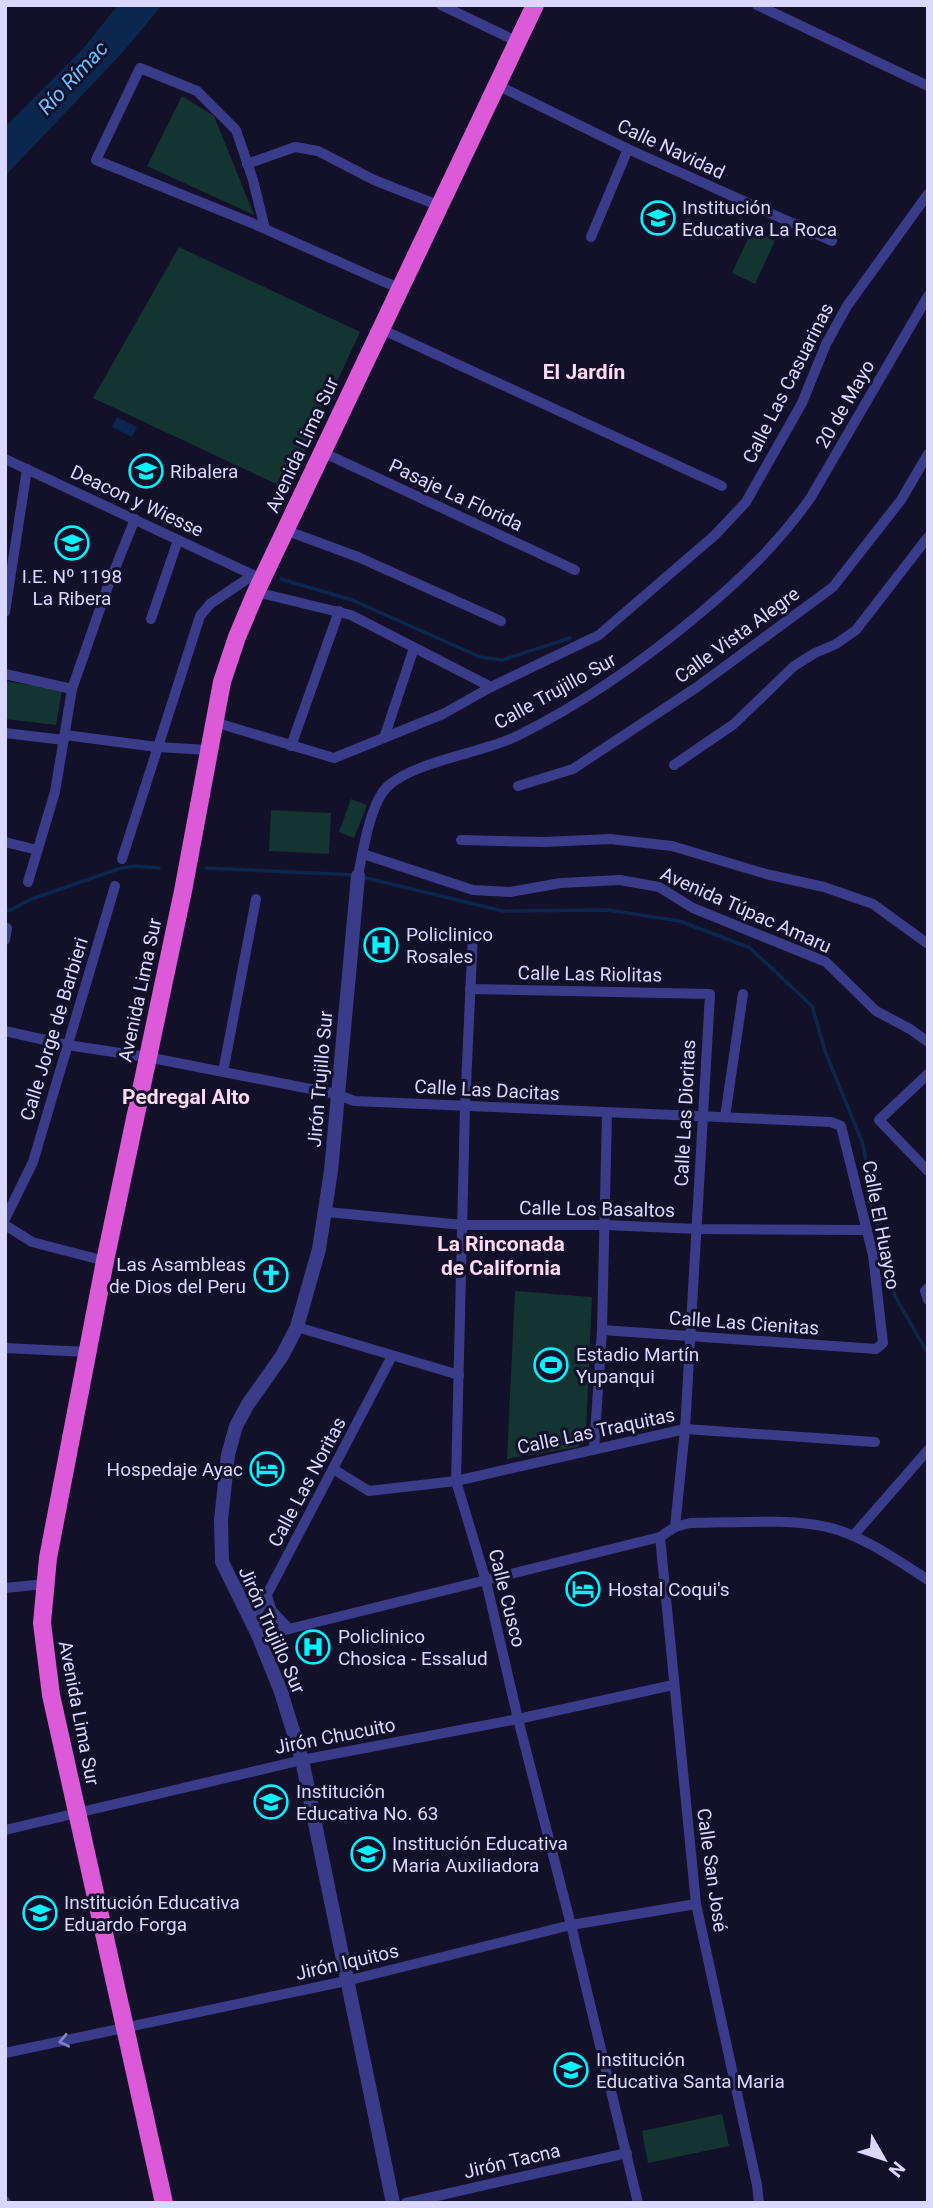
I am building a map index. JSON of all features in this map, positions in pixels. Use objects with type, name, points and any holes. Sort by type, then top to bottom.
[{"type":"highway","name":"Avenida Lima Sur","points":[[164,2203],[51,1695],[42,1623],[48,1558],[105,1261],[183,891],[208,750],[228,661],[255,584],[285,530],[535,5]]},
{"type":"street","points":[[441,5],[518,42]]},
{"type":"street","points":[[757,5],[928,86]]},
{"type":"street","points":[[265,229],[236,130],[197,91],[140,68],[96,160],[400,288]]},
{"type":"street","name":"Calle Navidad","points":[[497,85],[628,149],[832,241]]},
{"type":"street","points":[[247,164],[296,147],[318,151],[374,180],[440,206]]},
{"type":"street","points":[[591,236],[628,149]]},
{"type":"street","name":"Calle Las Casuarinas","points":[[214,722],[334,758],[443,714],[491,687],[599,635],[715,535],[746,502],[802,403],[827,344],[847,306],[928,194]]},
{"type":"street","name":"20 de Mayo","points":[[790,528],[811,497],[928,296]]},
{"type":"street","points":[[380,328],[722,486]]},
{"type":"street","name":"Pasaje La Florida","points":[[322,452],[575,570]]},
{"type":"street","name":"Calle Vista Alegre","points":[[518,786],[573,769],[697,687],[833,587],[901,500],[928,454]]},
{"type":"street","name":"Deacon y Wiesse","points":[[5,459],[178,540],[255,584]]},
{"type":"street","points":[[5,612],[27,469]]},
{"type":"street","points":[[28,882],[55,792],[72,689],[135,519]]},
{"type":"street","name":"Calle Trujillo Sur","points":[[358,876],[374,813],[387,787],[404,776],[515,737],[622,675],[660,647],[739,580],[790,528]]},
{"type":"street","points":[[285,530],[370,563],[501,621]]},
{"type":"street","points":[[674,765],[734,724],[794,666],[856,630],[928,537]]},
{"type":"street","points":[[150,619],[178,540]]},
{"type":"street","points":[[122,859],[200,616],[210,604],[255,584],[339,611],[374,626],[491,687]]},
{"type":"street","points":[[291,746],[339,611]]},
{"type":"street","points":[[384,738],[414,648]]},
{"type":"street","points":[[5,674],[72,689]]},
{"type":"street","points":[[5,733],[208,750]]},
{"type":"street","points":[[461,840],[544,842],[610,839],[672,846],[766,874],[824,887],[873,904],[928,944]]},
{"type":"street","points":[[5,842],[37,850]]},
{"type":"street","name":"Avenida Túpac Amaru","points":[[363,854],[473,891],[510,892],[561,883],[620,880],[659,887],[694,908],[826,962],[876,1011],[928,1042]]},
{"type":"street","name":"Jirón Trujillo Sur","points":[[358,876],[327,1212],[297,1327],[282,1356],[242,1415],[228,1455],[221,1520],[222,1562],[255,1629],[281,1692],[302,1760],[393,2203]]},
{"type":"street","name":"Calle Jorge de Barbieri","points":[[5,1219],[33,1162],[115,886]]},
{"type":"street","points":[[223,1072],[256,899]]},
{"type":"street","points":[[5,940],[7,928]]},
{"type":"street","name":"Calle Cusco","points":[[473,933],[456,1480],[486,1581],[638,2203]]},
{"type":"street","name":"Calle Las Riolitas","points":[[470,989],[710,994]]},
{"type":"street","name":"Calle Las Dioritas","points":[[675,1527],[685,1429],[710,994]]},
{"type":"street","points":[[725,1117],[743,994]]},
{"type":"street","name":"Calle Las Dacitas","points":[[5,1031],[67,1045],[148,1057],[337,1094],[354,1101],[831,1122]]},
{"type":"street","points":[[928,1074],[879,1120],[928,1171]]},
{"type":"street","points":[[593,1449],[602,1330],[607,1113]]},
{"type":"street","name":"Calle El Huayco","points":[[831,1122],[841,1126],[873,1255],[883,1343]]},
{"type":"street","name":"Calle Los Basaltos","points":[[327,1212],[463,1225],[867,1230]]},
{"type":"street","points":[[5,1225],[32,1242],[105,1261]]},
{"type":"street","points":[[297,1327],[459,1375]]},
{"type":"street","name":"Calle Las Cienitas","points":[[602,1330],[876,1349],[883,1343]]},
{"type":"street","points":[[5,1348],[88,1352]]},
{"type":"street","name":"Calle Las Noritas","points":[[255,1629],[267,1596],[392,1356]]},
{"type":"street","name":"Calle Las Traquitas","points":[[333,1469],[369,1491],[456,1480],[685,1429],[875,1442]]},
{"type":"street","points":[[853,1536],[928,1450]]},
{"type":"street","points":[[255,1629],[289,1629],[660,1537],[675,1527],[690,1524],[815,1524],[853,1536],[928,1580]]},
{"type":"street","name":"Calle San José","points":[[660,1537],[696,1904],[759,2203]]},
{"type":"street","points":[[5,1588],[45,1584]]},
{"type":"street","points":[[267,1596],[272,1611],[289,1629]]},
{"type":"street","name":"Jirón Chucuito","points":[[5,1830],[302,1760],[518,1719],[673,1685]]},
{"type":"street","name":"Jirón Iquitos","points":[[5,2053],[346,1981],[571,1925],[696,1904]]},
{"type":"street","name":"Jirón Tacna","points":[[406,2203],[626,2153]]},
{"type":"green space","points":[[182,96],[214,116],[254,215],[147,166]]},
{"type":"green space","points":[[752,230],[775,241],[755,284],[732,273]]},
{"type":"green space","points":[[179,247],[360,332],[287,489],[93,398]]},
{"type":"green space","points":[[5,681],[62,690],[56,725],[5,719]]},
{"type":"green space","points":[[351,799],[367,805],[354,838],[339,832]]},
{"type":"green space","points":[[271,810],[331,813],[329,854],[269,851]]},
{"type":"green space","name":"Estadio Martín Yupanqui","points":[[515,1291],[592,1297],[586,1432],[578,1447],[507,1459]]},
{"type":"green space","points":[[722,2114],[729,2146],[648,2163],[642,2131]]},
{"type":"water","name":"Río Rímac","points":[[118,5],[162,5],[123,52],[5,176],[5,127],[82,50]]},
{"type":"water","points":[[117,417],[137,427],[132,437],[112,427]]},
{"type":"waterway","points":[[281,579],[352,600],[480,657],[502,660],[570,638]]},
{"type":"waterway","points":[[5,910],[118,869],[134,866],[159,868]]},
{"type":"waterway","points":[[206,868],[355,875]]},
{"type":"waterway","points":[[362,877],[503,911],[608,910],[680,921],[750,948],[812,1006],[825,1051],[863,1144],[875,1214],[895,1296],[928,1354]]},
{"type":"place","name":"Institución Educativa La Roca","points":[[658,218]]},
{"type":"place","name":"Ribalera","points":[[146,471]]},
{"type":"place","name":"I.E. Nº 1198 La Ribera","points":[[72,543]]},
{"type":"place","name":"Policlinico Rosales","points":[[381,945]]},
{"type":"place","name":"Las Asambleas de Dios del Peru","points":[[271,1275]]},
{"type":"place","name":"Estadio Martín Yupanqui","points":[[551,1365]]},
{"type":"place","name":"Hospedaje Ayac","points":[[267,1469]]},
{"type":"place","name":"Hostal Coqui's","points":[[583,1589]]},
{"type":"place","name":"Policlinico Chosica - Essalud","points":[[313,1647]]},
{"type":"place","name":"Institución Educativa No. 63","points":[[271,1802]]},
{"type":"place","name":"Institución Educativa Maria Auxiliadora","points":[[368,1854]]},
{"type":"place","name":"Institución Educativa Eduardo Forga","points":[[40,1913]]},
{"type":"place","name":"Institución Educativa Santa Maria","points":[[571,2070]]},
{"type":"district","name":"El Jardín","points":[[584,372]]},
{"type":"district","name":"Pedregal Alto","points":[[186,1097]]},
{"type":"district","name":"La Rinconada de California","points":[[501,1256]]}]
